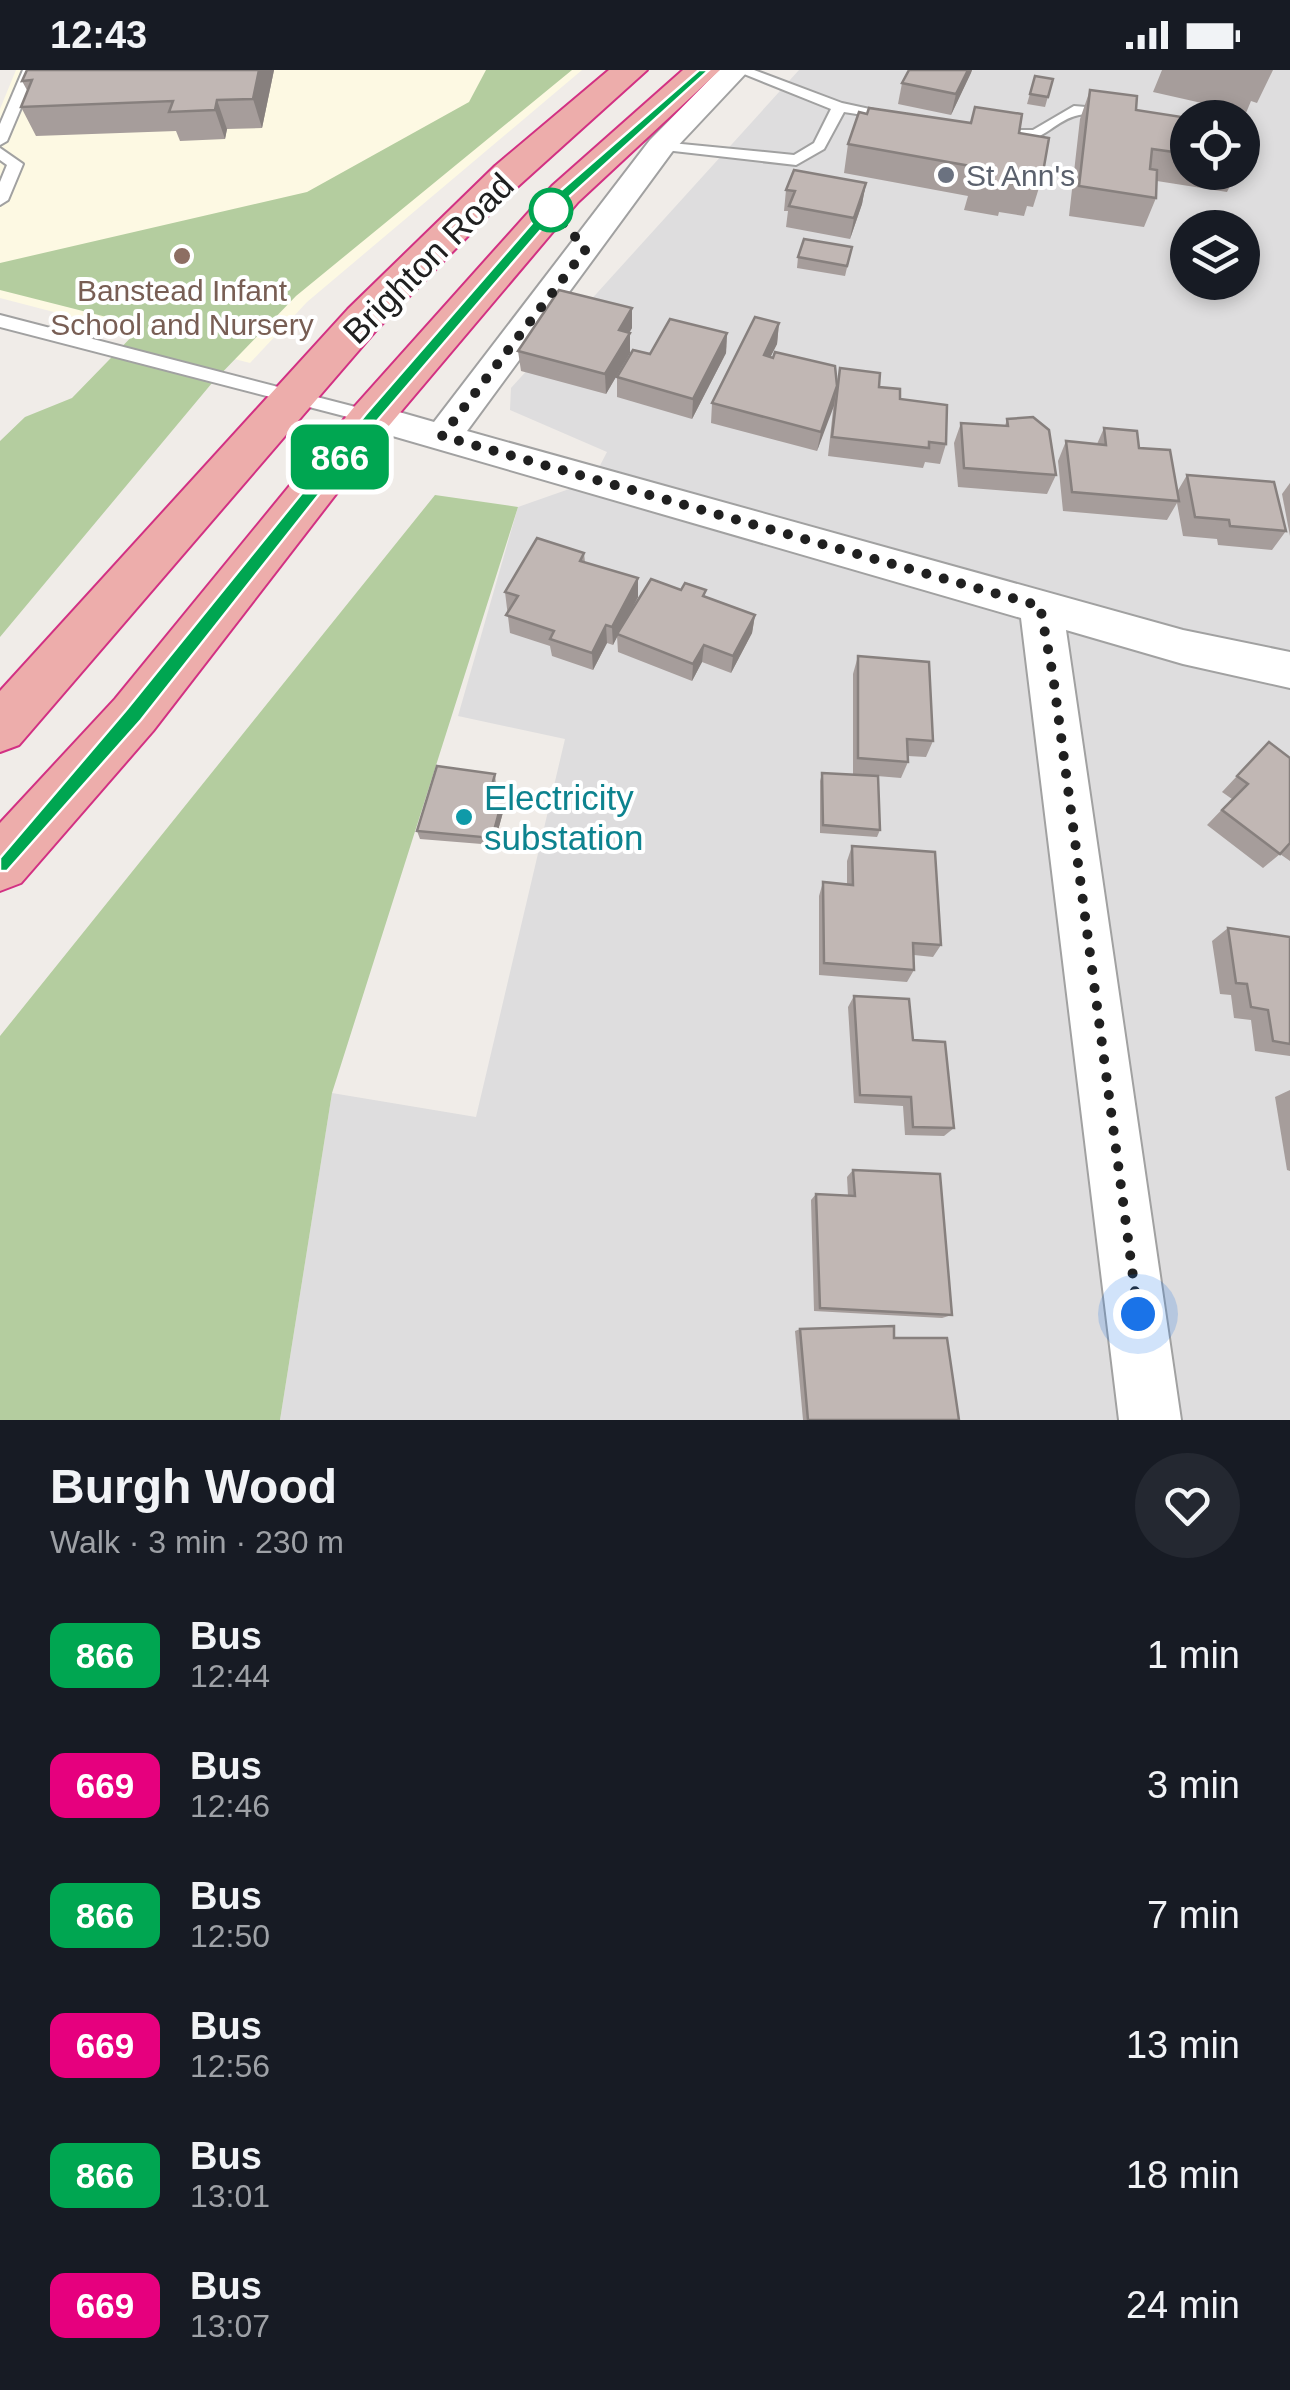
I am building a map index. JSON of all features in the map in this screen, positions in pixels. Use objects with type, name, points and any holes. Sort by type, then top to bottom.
[{"type":"highway","name":"Brighton Road","points":[[0,728],[293,396],[493,188],[630,70]]},
{"type":"highway","name":"Brighton Road","points":[[0,864],[134,714],[371,418],[565,194],[703,70]]},
{"type":"street","points":[[442,436],[661,146],[738,70]]},
{"type":"street","points":[[371,418],[1183,647],[1290,670]]},
{"type":"street","points":[[1040,606],[1114,1116],[1150,1420]]},
{"type":"lane","points":[[0,141],[30,70]]},
{"type":"lane","points":[[738,70],[839,107],[918,120]]},
{"type":"lane","points":[[661,146],[796,160],[814,154],[824,144],[839,107]]},
{"type":"lane","points":[[996,132],[1036,135],[1074,110],[1129,116]]},
{"type":"lane","points":[[0,153],[15,164],[0,200]]},
{"type":"lane","points":[[0,320],[371,418]]},
{"type":"shaded area","name":"Banstead Infant School and Nursery","points":[[16,70],[582,70],[307,302],[250,363],[0,298],[0,109]]},
{"type":"shaded area","points":[[799,70],[1290,70],[1290,1420],[280,1420],[332,1093],[476,1117],[565,739],[458,716],[518,507],[592,481],[607,452],[510,410],[511,388]]},
{"type":"green space","points":[[486,70],[572,70],[296,296],[212,383],[0,637],[0,441],[25,417],[72,398],[142,326],[0,290],[0,263],[307,192],[469,102]]},
{"type":"green space","points":[[435,495],[518,507],[332,1093],[280,1420],[0,1420],[0,1036]]},
{"type":"building","points":[[27,70],[259,70],[253,99],[217,100],[215,110],[169,112],[173,101],[21,107],[32,80],[22,81]]},
{"type":"building","points":[[909,70],[968,70],[956,94],[902,83]]},
{"type":"building","points":[[1035,76],[1053,79],[1048,97],[1030,94]]},
{"type":"building","points":[[1090,90],[1137,96],[1136,110],[1170,115],[1170,152],[1152,149],[1150,169],[1157,170],[1156,198],[1079,186]]},
{"type":"building","points":[[975,107],[1022,114],[1019,133],[1049,138],[1042,178],[1035,177],[1033,187],[972,181],[976,167],[848,144],[859,112],[867,114],[869,108],[971,123]]},
{"type":"building","points":[[794,170],[866,183],[854,218],[789,206],[795,191],[786,190]]},
{"type":"building","points":[[804,239],[852,247],[847,266],[798,257]]},
{"type":"building","points":[[559,290],[632,308],[619,330],[630,333],[605,374],[518,351]]},
{"type":"building","points":[[755,317],[779,323],[764,355],[773,358],[775,352],[835,366],[837,386],[821,432],[712,403]]},
{"type":"building","points":[[670,319],[727,333],[693,399],[617,377],[633,350],[650,354]]},
{"type":"building","points":[[840,368],[880,373],[879,387],[900,389],[900,399],[947,405],[946,444],[929,442],[929,448],[832,437]]},
{"type":"building","points":[[1033,417],[1049,430],[1056,475],[964,468],[961,423],[1008,426],[1007,419]]},
{"type":"building","points":[[1104,428],[1137,431],[1139,448],[1170,450],[1179,501],[1072,492],[1066,441],[1106,445]]},
{"type":"building","points":[[1187,475],[1274,482],[1286,531],[1230,526],[1229,520],[1195,517]]},
{"type":"building","points":[[537,538],[584,553],[580,561],[638,578],[612,627],[606,625],[592,653],[550,639],[554,631],[506,615],[518,596],[505,592]]},
{"type":"building","points":[[651,579],[681,590],[685,583],[706,590],[703,596],[755,615],[733,656],[704,645],[693,664],[617,634]]},
{"type":"building","points":[[858,656],[929,662],[933,741],[907,739],[908,762],[858,758]]},
{"type":"building","points":[[1269,742],[1290,758],[1290,843],[1280,854],[1222,810],[1248,784],[1237,776]]},
{"type":"building","name":"Electricity substation","points":[[437,766],[495,774],[492,785],[506,786],[492,838],[417,831]]},
{"type":"building","points":[[822,773],[878,776],[880,830],[823,825]]},
{"type":"building","points":[[852,846],[935,852],[941,945],[913,943],[914,970],[824,963],[823,882],[853,885]]},
{"type":"building","points":[[1228,928],[1290,937],[1290,1044],[1273,1041],[1268,1010],[1251,1007],[1247,984],[1236,983]]},
{"type":"building","points":[[854,996],[909,999],[913,1040],[945,1042],[954,1128],[913,1127],[911,1097],[860,1095]]},
{"type":"building","points":[[853,1170],[940,1174],[952,1315],[820,1308],[816,1194],[855,1196]]},
{"type":"building","points":[[894,1326],[894,1338],[947,1338],[959,1420],[808,1420],[800,1329]]},
{"type":"bus line","name":"866","points":[[0,864],[134,714],[371,418],[565,194],[703,70]]},
{"type":"place","name":"St Ann's","points":[[946,175]]},
{"type":"place","name":"Banstead Infant School and Nursery","points":[[182,256]]},
{"type":"place","name":"Electricity substation","points":[[464,817]]},
{"type":"route","points":[[551,210],[586,249],[442,436],[1040,606],[1053,676],[1138,1314]]}]
